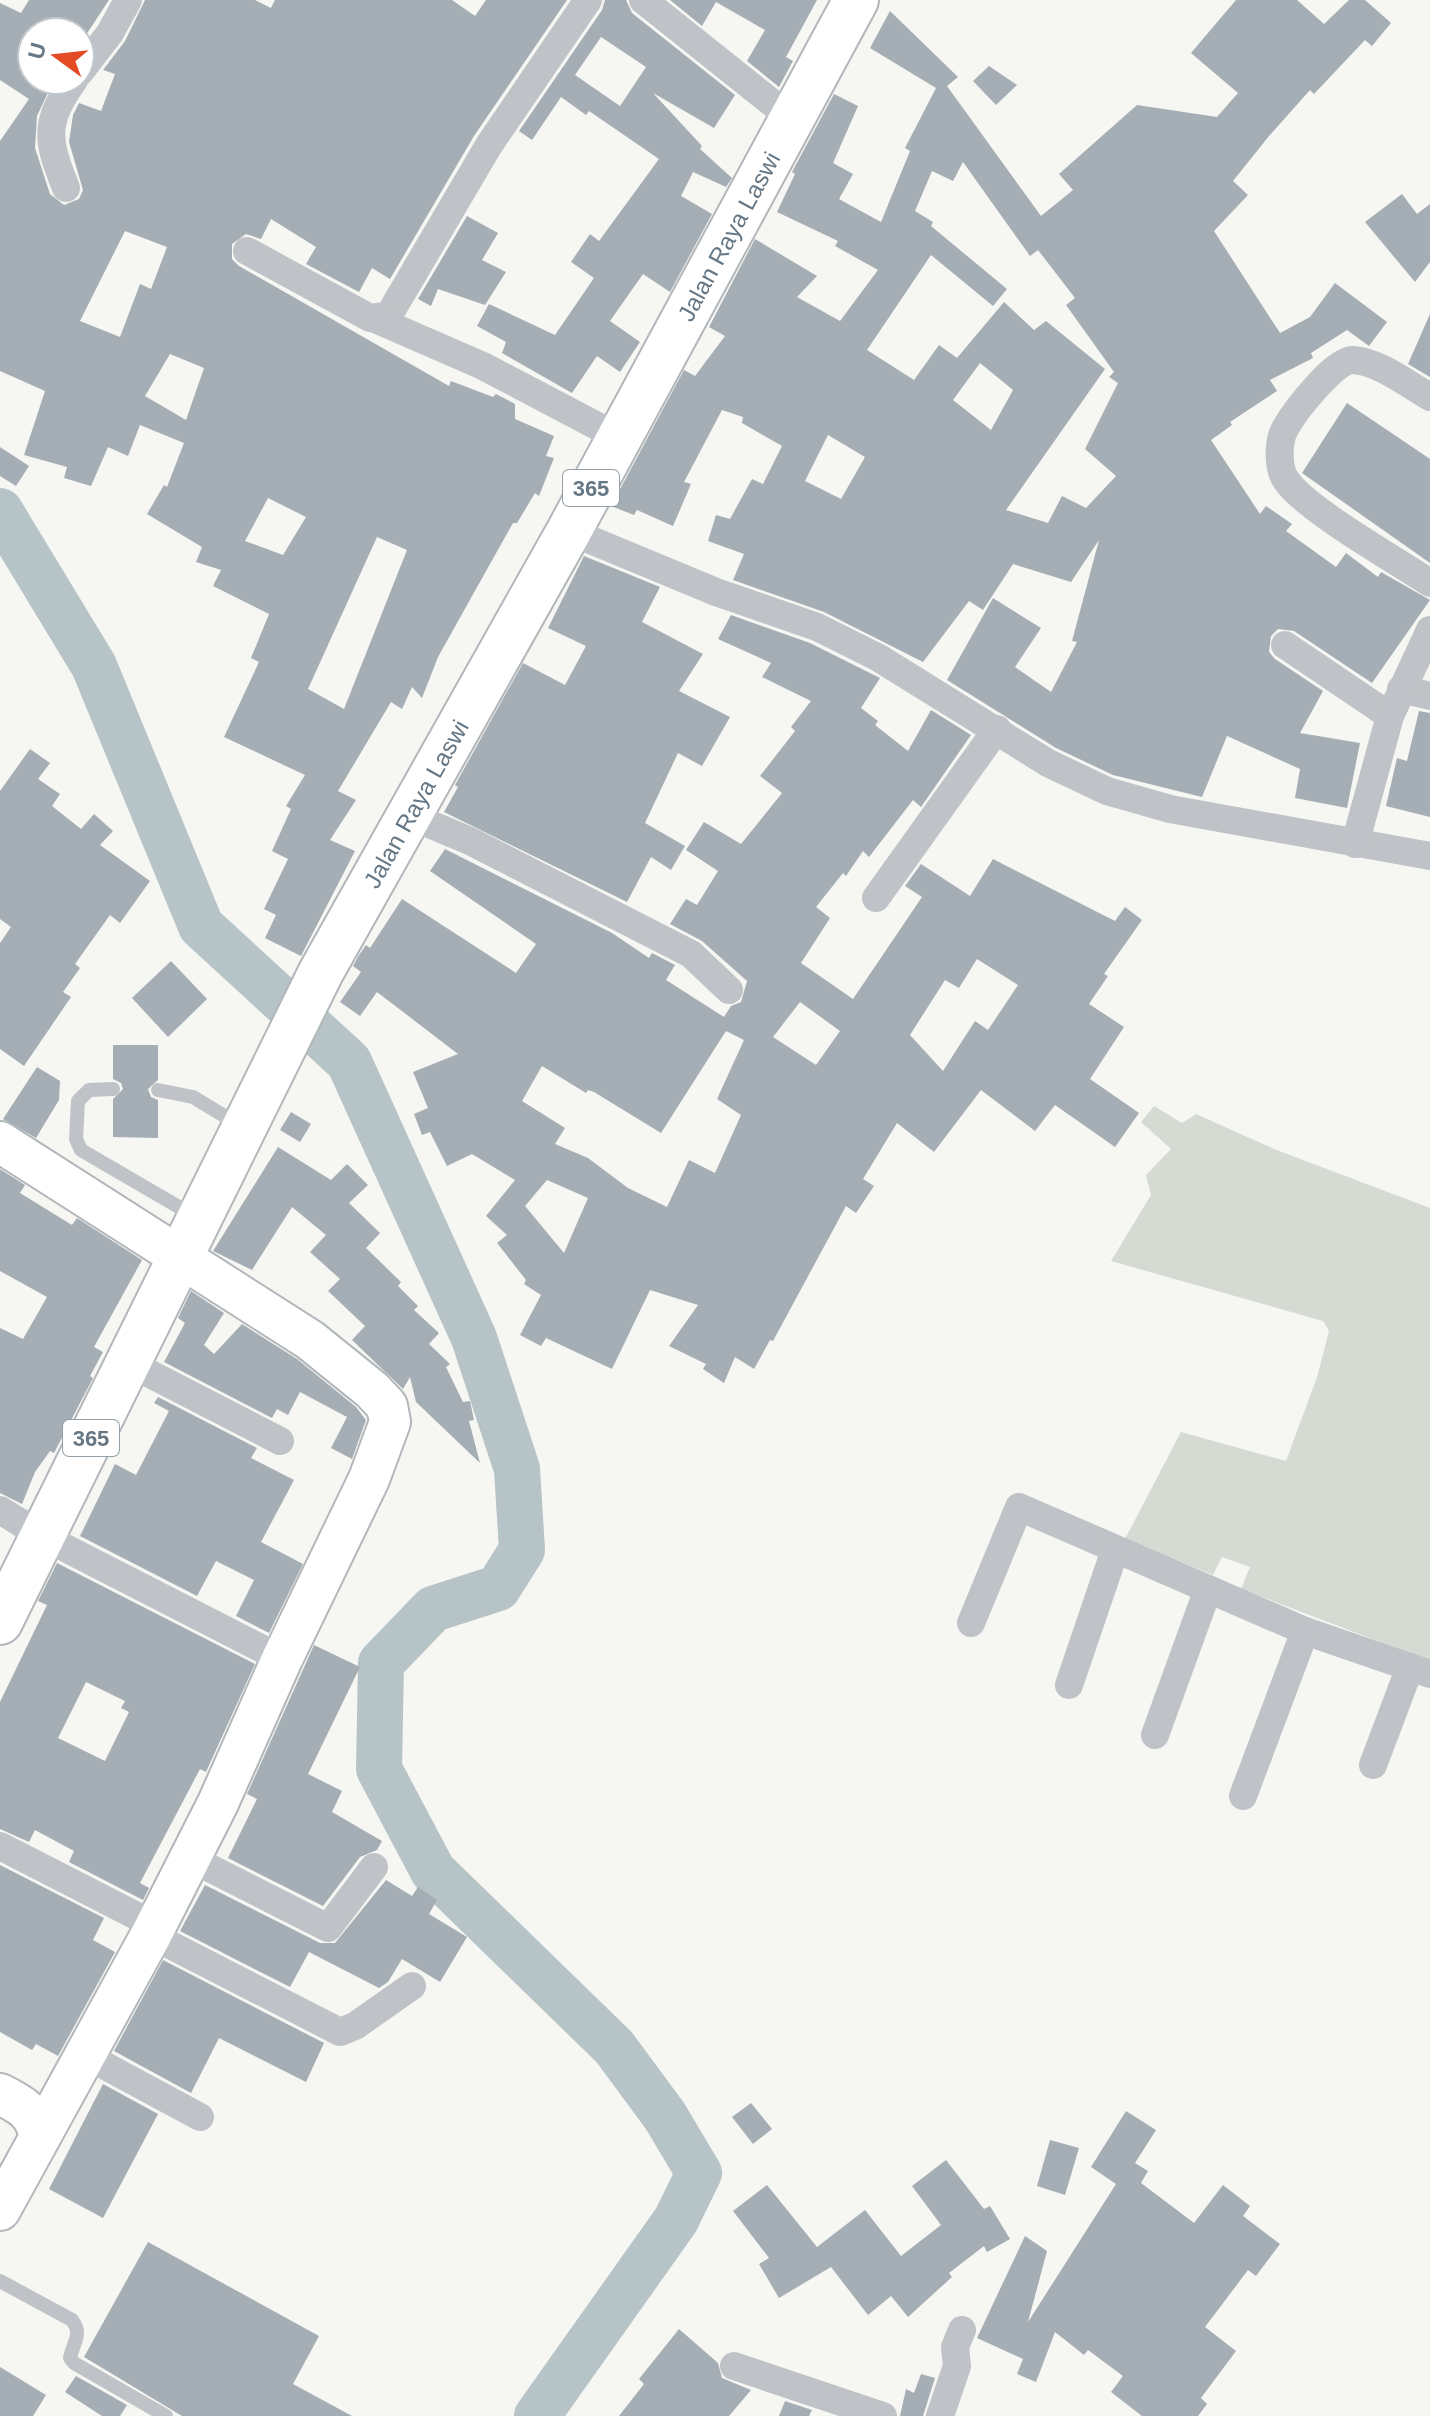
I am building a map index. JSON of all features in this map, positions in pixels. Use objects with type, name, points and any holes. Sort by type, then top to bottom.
[{"type":"main road","name":"Jalan Raya Laswi","points":[[0,1622],[321,972],[569,531],[856,0]]},
{"type":"street","points":[[96,51],[128,0]]},
{"type":"street","points":[[375,319],[393,310],[489,145],[588,0]]},
{"type":"street","points":[[643,0],[791,118]]},
{"type":"street","points":[[64,96],[51,118],[49,132],[52,155],[66,188]]},
{"type":"street","points":[[247,251],[375,319],[483,366],[618,437]]},
{"type":"street","points":[[1430,397],[1367,363],[1351,359],[1337,364],[1284,429],[1279,453],[1284,478],[1307,501],[1430,583]]},
{"type":"street","points":[[569,531],[716,592],[817,627],[879,658],[1048,763],[1107,791],[1170,809],[1430,856]]},
{"type":"street","points":[[1355,844],[1390,716],[1430,630]]},
{"type":"street","points":[[1285,645],[1390,716]]},
{"type":"street","points":[[1401,689],[1430,696]]},
{"type":"street","points":[[876,898],[997,729]]},
{"type":"street","points":[[408,815],[470,841],[691,954],[729,990]]},
{"type":"street","points":[[0,1142],[191,1238],[387,1406],[390,1422],[385,1443],[190,1858],[0,2210]]},
{"type":"street","points":[[129,1363],[280,1441]]},
{"type":"street","points":[[971,1623],[1019,1507],[1305,1631],[1420,1670],[1373,1765]]},
{"type":"street","points":[[0,1510],[42,1536],[282,1659]]},
{"type":"street","points":[[1069,1685],[1115,1550]]},
{"type":"street","points":[[1155,1735],[1208,1589]]},
{"type":"street","points":[[1243,1796],[1305,1631]]},
{"type":"street","points":[[0,1846],[340,2032],[355,2026],[412,1986]]},
{"type":"street","points":[[190,1858],[328,1928],[374,1867]]},
{"type":"street","points":[[85,2055],[200,2117]]},
{"type":"street","points":[[0,2094],[23,2106],[36,2119],[40,2137]]},
{"type":"street","points":[[940,2416],[957,2366],[955,2347],[962,2330]]},
{"type":"street","points":[[734,2366],[883,2416]]},
{"type":"lane","points":[[113,1089],[89,1090],[78,1101],[76,1139],[81,1150],[191,1238]]},
{"type":"lane","points":[[158,1090],[252,1109]]},
{"type":"lane","points":[[0,2281],[72,2320],[78,2327],[78,2339],[70,2358],[74,2363],[166,2416]]},
{"type":"shaded area","points":[[1154,1106],[1182,1123],[1196,1114],[1274,1149],[1430,1208],[1430,1661],[1241,1589],[1250,1567],[1222,1557],[1213,1575],[1125,1539],[1181,1432],[1286,1461],[1317,1377],[1329,1331],[1323,1321],[1111,1261],[1151,1195],[1146,1175],[1171,1149],[1141,1122]]},
{"type":"building","points":[[29,0],[109,0],[96,20],[96,16],[16,16],[16,90],[0,80],[0,3],[21,13]]},
{"type":"building","points":[[145,0],[255,0],[271,8],[275,0],[452,0],[475,16],[486,0],[567,0],[474,136],[390,279],[372,268],[359,292],[306,264],[316,247],[271,219],[261,239],[246,234],[232,244],[232,259],[239,266],[449,386],[451,381],[493,397],[496,394],[515,404],[515,419],[554,436],[546,456],[554,458],[539,496],[535,493],[517,523],[513,523],[438,657],[422,698],[412,687],[402,709],[391,702],[338,791],[356,800],[330,840],[355,851],[301,956],[265,938],[276,915],[264,909],[288,859],[272,851],[291,809],[286,806],[305,775],[224,737],[259,662],[251,658],[269,614],[213,586],[221,570],[196,562],[202,547],[147,514],[164,485],[167,487],[184,443],[140,425],[128,456],[108,447],[91,486],[64,478],[67,467],[24,455],[45,391],[0,371],[0,141],[29,99],[24,96],[46,96],[37,116],[35,148],[50,194],[64,205],[79,199],[83,190],[69,142],[73,115],[79,103],[101,111],[115,74],[103,70],[125,41]],"holes":[[[125,231],[167,247],[151,289],[140,284],[120,337],[80,321]],[[170,354],[204,368],[186,420],[145,396]],[[268,498],[306,517],[283,555],[245,541]],[[377,537],[407,550],[344,709],[308,689]]]},
{"type":"building","points":[[605,0],[626,0],[632,13],[735,95],[714,128],[653,93],[702,146],[700,149],[732,178],[726,187],[693,172],[681,196],[712,214],[670,292],[643,274],[610,321],[640,342],[620,372],[597,356],[572,393],[502,353],[506,342],[477,326],[489,304],[555,335],[594,278],[571,262],[590,234],[599,241],[659,159],[589,111],[586,115],[561,97],[532,140],[519,131],[602,10]],"holes":[[[601,37],[646,67],[620,106],[575,75]]]},
{"type":"building","points":[[670,0],[817,0],[786,57],[793,61],[779,87],[747,61],[765,30],[716,2],[702,26]]},
{"type":"building","points":[[1236,0],[1297,0],[1324,24],[1349,0],[1365,0],[1391,23],[1372,46],[1365,40],[1314,94],[1310,90],[1269,136],[1233,181],[1248,195],[1214,231],[1280,333],[1310,317],[1335,283],[1387,322],[1369,346],[1347,330],[1311,353],[1313,358],[1270,380],[1277,391],[1230,422],[1232,425],[1211,440],[1260,514],[1266,506],[1292,524],[1286,531],[1336,567],[1346,553],[1378,577],[1381,572],[1430,600],[1372,683],[1294,631],[1278,629],[1271,636],[1269,652],[1275,659],[1323,691],[1300,733],[1360,743],[1347,808],[1295,798],[1300,769],[1227,736],[1202,797],[1113,775],[1056,748],[947,680],[993,598],[1041,628],[1015,667],[1051,692],[1077,642],[1072,641],[1099,540],[1071,582],[1013,564],[983,610],[969,601],[923,662],[824,612],[733,580],[744,554],[708,541],[716,515],[730,519],[752,479],[763,484],[782,446],[742,423],[743,417],[722,410],[684,482],[691,484],[673,526],[637,510],[634,515],[611,506],[684,370],[695,376],[725,336],[709,327],[755,239],[817,276],[797,297],[840,321],[878,270],[835,246],[838,241],[777,212],[795,174],[792,172],[834,94],[858,106],[833,163],[853,174],[839,199],[881,222],[910,151],[905,148],[936,88],[870,48],[890,11],[958,77],[947,86],[1041,216],[1073,190],[1059,174],[1137,105],[1217,117],[1238,93],[1191,53]],"holes":[[[963,162],[1030,256],[1038,250],[1075,298],[1066,305],[1114,372],[1109,377],[1118,383],[1085,449],[1116,476],[1086,508],[1062,496],[1048,523],[1006,510],[1105,369],[1046,321],[1034,330],[1004,302],[957,358],[939,345],[914,380],[867,350],[931,255],[993,306],[1007,289],[931,226],[933,222],[915,211],[932,171],[953,181]],[[980,363],[1013,390],[991,430],[953,400]],[[828,435],[865,457],[841,499],[805,481]]]},
{"type":"building","points":[[989,66],[1017,85],[996,105],[973,81]]},
{"type":"building","points":[[1402,194],[1417,214],[1430,204],[1430,262],[1415,282],[1365,222]]},
{"type":"building","points":[[467,216],[498,233],[482,260],[506,272],[485,305],[438,289],[431,306],[418,299]]},
{"type":"building","points":[[1430,314],[1430,377],[1408,364]]},
{"type":"building","points":[[1347,403],[1430,459],[1430,563],[1302,473]]},
{"type":"building","points":[[0,447],[29,466],[16,486],[0,476]]},
{"type":"building","points":[[584,556],[660,587],[642,622],[703,654],[679,691],[730,717],[702,766],[678,753],[645,823],[685,846],[671,870],[651,857],[627,902],[444,812],[458,787],[455,785],[523,663],[565,685],[586,646],[548,628]]},
{"type":"building","points":[[731,615],[810,643],[880,678],[861,708],[878,721],[875,725],[908,751],[931,710],[971,735],[921,807],[913,800],[869,857],[863,851],[846,876],[843,873],[816,907],[830,918],[801,963],[853,999],[922,897],[905,886],[921,864],[970,896],[993,859],[1115,921],[1125,907],[1142,920],[1104,974],[1108,976],[1089,1004],[1124,1027],[1090,1079],[1139,1113],[1115,1147],[1055,1105],[1035,1131],[981,1090],[934,1152],[897,1123],[863,1179],[874,1186],[856,1213],[846,1206],[773,1341],[770,1340],[754,1369],[735,1357],[724,1383],[703,1369],[706,1364],[669,1346],[698,1305],[650,1290],[612,1369],[546,1338],[541,1346],[520,1335],[541,1295],[524,1284],[526,1280],[497,1243],[507,1235],[486,1216],[515,1180],[472,1154],[447,1166],[430,1132],[422,1135],[414,1114],[428,1108],[413,1072],[458,1054],[377,992],[360,1016],[340,1002],[361,972],[353,966],[359,955],[366,945],[370,948],[402,899],[516,973],[536,944],[430,871],[445,849],[612,933],[649,958],[652,953],[675,965],[666,980],[724,1017],[731,1006],[741,1002],[747,981],[702,941],[670,924],[686,899],[697,905],[718,871],[686,850],[704,822],[741,844],[782,793],[760,776],[795,731],[791,727],[811,701],[762,677],[771,663],[718,639]],"holes":[[[977,959],[1018,985],[988,1030],[975,1021],[943,1071],[910,1035],[945,980],[959,988]],[[800,1002],[840,1031],[816,1065],[773,1037]],[[726,1031],[744,1040],[717,1099],[741,1115],[715,1173],[689,1160],[667,1207],[628,1188],[588,1158],[555,1144],[565,1128],[522,1101],[542,1066],[586,1093],[588,1090],[594,1092],[661,1133]],[[547,1180],[588,1198],[564,1253],[525,1206]]]},
{"type":"building","points":[[1419,711],[1430,713],[1430,817],[1386,806],[1397,758],[1407,761]]},
{"type":"building","points":[[30,749],[50,763],[38,779],[60,794],[52,806],[81,829],[94,814],[113,831],[100,845],[150,881],[120,923],[110,915],[75,964],[80,968],[63,992],[71,997],[24,1066],[0,1049],[0,943],[11,927],[0,919],[0,791]]},
{"type":"building","points":[[171,961],[207,999],[168,1037],[132,998]]},
{"type":"building","points":[[113,1045],[158,1045],[158,1080],[148,1089],[151,1097],[158,1100],[158,1138],[113,1137],[113,1099],[123,1089],[121,1083],[113,1079]]},
{"type":"building","points":[[37,1067],[60,1081],[59,1100],[36,1138],[3,1119]]},
{"type":"building","points":[[291,1112],[311,1124],[300,1142],[280,1130]]},
{"type":"building","points":[[278,1147],[331,1180],[347,1164],[368,1185],[349,1203],[380,1233],[366,1248],[401,1282],[398,1286],[418,1306],[414,1310],[439,1333],[429,1344],[450,1364],[446,1367],[463,1402],[470,1401],[474,1420],[469,1421],[480,1463],[416,1402],[410,1377],[403,1389],[352,1340],[365,1326],[328,1291],[340,1279],[310,1252],[326,1235],[292,1207],[252,1270],[213,1251]]},
{"type":"building","points":[[0,1169],[25,1185],[20,1193],[72,1225],[77,1218],[142,1260],[94,1347],[103,1352],[90,1376],[93,1378],[54,1453],[50,1451],[35,1472],[22,1504],[0,1493],[0,1328],[23,1339],[47,1297],[0,1271]]},
{"type":"building","points":[[191,1291],[224,1313],[204,1345],[214,1354],[242,1324],[297,1359],[356,1407],[366,1420],[352,1459],[331,1448],[347,1417],[300,1392],[288,1415],[277,1409],[272,1418],[164,1362],[185,1323],[178,1318]]},
{"type":"building","points":[[158,1397],[257,1448],[251,1458],[294,1480],[261,1542],[303,1564],[269,1633],[236,1616],[254,1580],[216,1561],[197,1596],[80,1536],[115,1464],[136,1475],[169,1411],[154,1403]]},
{"type":"building","points":[[57,1563],[255,1664],[206,1772],[200,1769],[140,1883],[149,1888],[143,1900],[69,1862],[74,1851],[35,1830],[29,1842],[0,1829],[0,1702],[47,1605],[38,1601]],"holes":[[[86,1682],[125,1701],[121,1708],[129,1712],[105,1761],[58,1738]]]},
{"type":"building","points":[[314,1645],[360,1667],[308,1774],[342,1791],[332,1812],[382,1841],[377,1850],[360,1857],[323,1906],[228,1858],[257,1799],[247,1794]]},
{"type":"building","points":[[0,1865],[104,1918],[93,1940],[115,1952],[58,2056],[36,2044],[32,2050],[0,2032]]},
{"type":"building","points":[[386,1880],[412,1896],[418,1887],[437,1900],[429,1914],[467,1937],[440,1982],[402,1959],[388,1982],[379,1988],[309,1952],[290,1987],[180,1931],[205,1885],[320,1943],[335,1943]]},
{"type":"building","points":[[163,1960],[324,2043],[306,2082],[219,2038],[191,2093],[114,2051]]},
{"type":"building","points":[[103,2084],[158,2114],[103,2218],[49,2189]]},
{"type":"building","points":[[751,2103],[772,2129],[753,2144],[732,2117]]},
{"type":"building","points":[[1126,2111],[1156,2130],[1135,2163],[1148,2171],[1141,2183],[1194,2223],[1223,2185],[1250,2206],[1243,2216],[1280,2244],[1256,2276],[1248,2270],[1205,2327],[1236,2351],[1201,2398],[1207,2404],[1198,2416],[1142,2416],[1111,2392],[1123,2376],[1088,2350],[1084,2355],[1055,2332],[1036,2382],[1017,2374],[1023,2359],[977,2338],[1025,2236],[1047,2251],[1028,2322],[1116,2184],[1091,2167]]},
{"type":"building","points":[[1050,2140],[1079,2148],[1065,2195],[1037,2186]]},
{"type":"building","points":[[946,2160],[984,2209],[990,2206],[1010,2239],[987,2252],[984,2246],[949,2273],[952,2277],[908,2317],[891,2296],[868,2315],[831,2267],[779,2298],[759,2264],[769,2258],[733,2211],[767,2185],[817,2247],[865,2210],[901,2256],[941,2225],[912,2186]]},
{"type":"building","points":[[148,2242],[319,2336],[293,2384],[352,2416],[182,2416],[84,2357]]},
{"type":"building","points":[[679,2329],[718,2363],[722,2378],[751,2390],[729,2416],[619,2416],[644,2384],[639,2379]]},
{"type":"building","points":[[0,2367],[46,2395],[33,2416],[0,2416]]},
{"type":"building","points":[[921,2374],[935,2378],[923,2416],[900,2416],[906,2389],[914,2393]]},
{"type":"building","points":[[76,2376],[127,2405],[120,2416],[102,2416],[65,2392]]},
{"type":"building","points":[[785,2401],[812,2410],[809,2416],[779,2416]]},
{"type":"waterway","points":[[0,511],[94,666],[201,926],[349,1062],[474,1338],[517,1469],[522,1550],[498,1588],[433,1609],[381,1663],[379,1769],[433,1871],[614,2047],[665,2116],[699,2173],[676,2220],[537,2416]]}]
